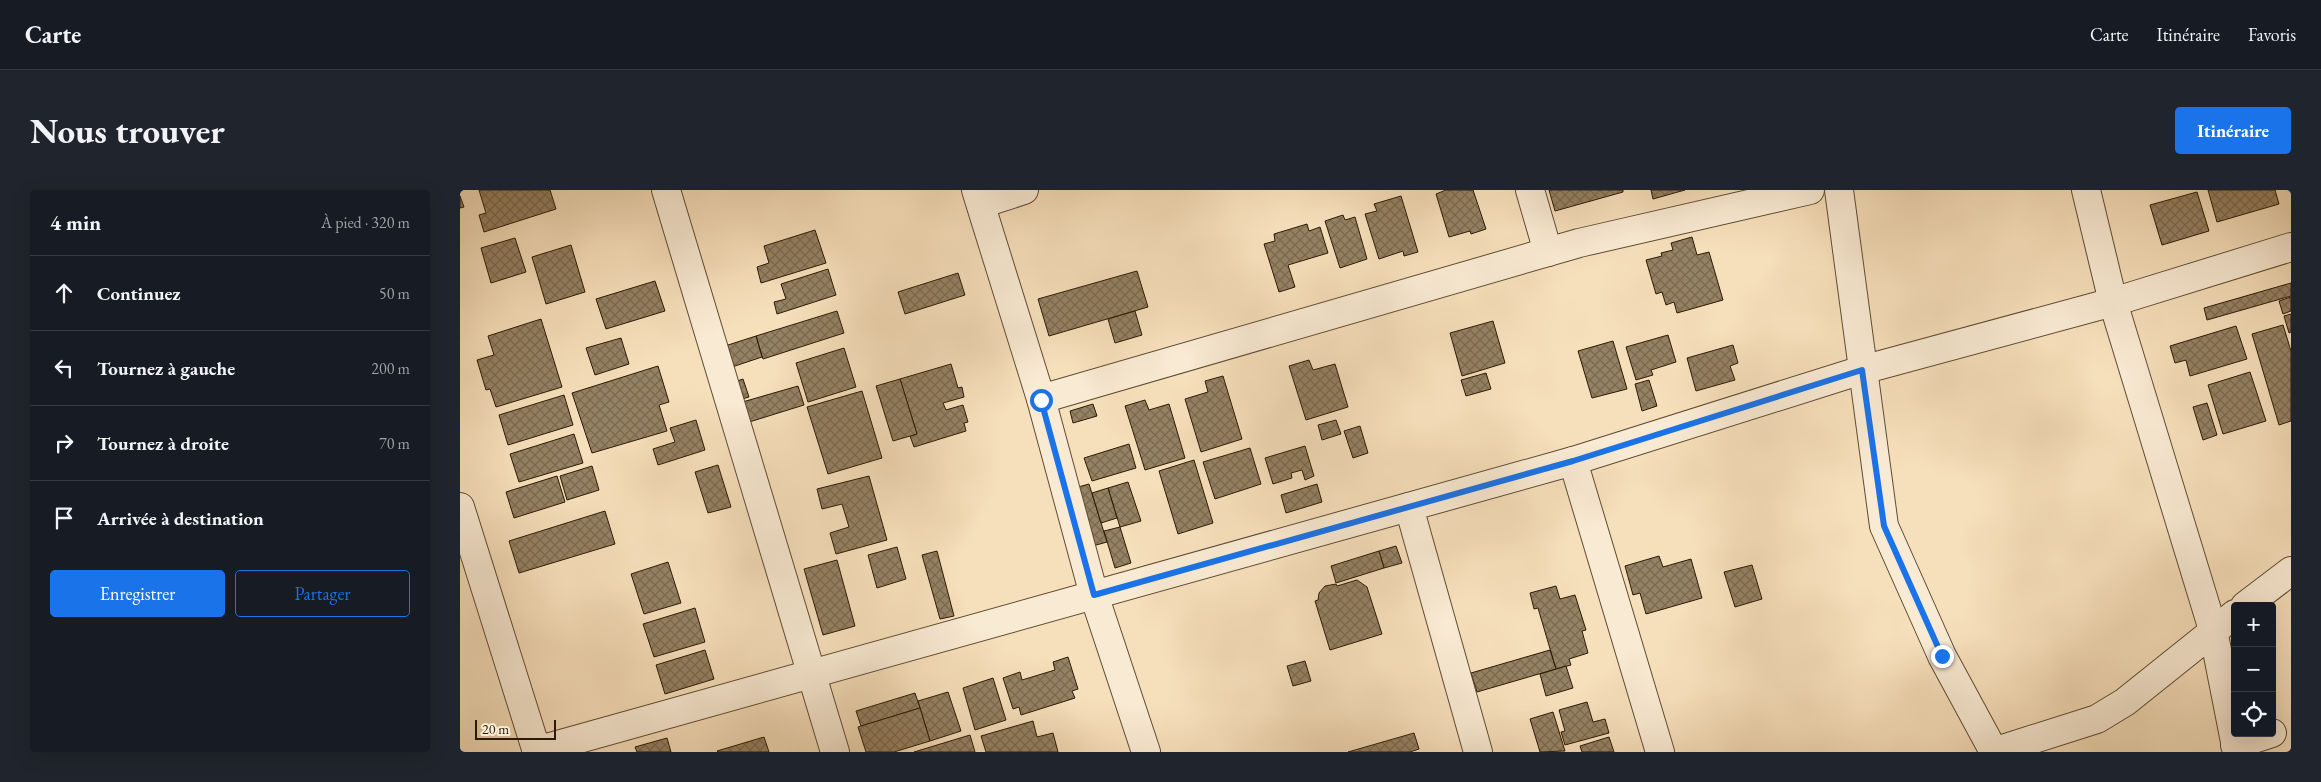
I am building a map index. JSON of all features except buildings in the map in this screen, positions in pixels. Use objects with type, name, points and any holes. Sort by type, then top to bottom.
[{"type":"street","points":[[666,190],[835,752]]},
{"type":"street","points":[[1024,190],[978,197],[1041,400],[1094,595],[1146,752]]},
{"type":"street","points":[[1530,190],[1548,252]]},
{"type":"street","points":[[1041,400],[1579,243],[1810,190]]},
{"type":"street","points":[[1839,190],[1884,526],[1942,656],[1993,752],[2097,719],[2125,702],[2231,617]]},
{"type":"street","points":[[2086,190],[2113,302],[2213,630],[2236,749],[2263,737]]},
{"type":"street","points":[[460,507],[537,751],[1573,461],[1862,370],[2113,302],[2291,247]]},
{"type":"street","points":[[1573,461],[1660,752]]},
{"type":"street","points":[[1409,507],[1478,752]]},
{"type":"street","points":[[2250,602],[2291,570]]},
{"type":"street","points":[[2276,732],[2291,727]]},
{"type":"route","points":[[1041,400],[1094,595],[1573,461],[1862,370],[1884,526],[1942,656]]}]
